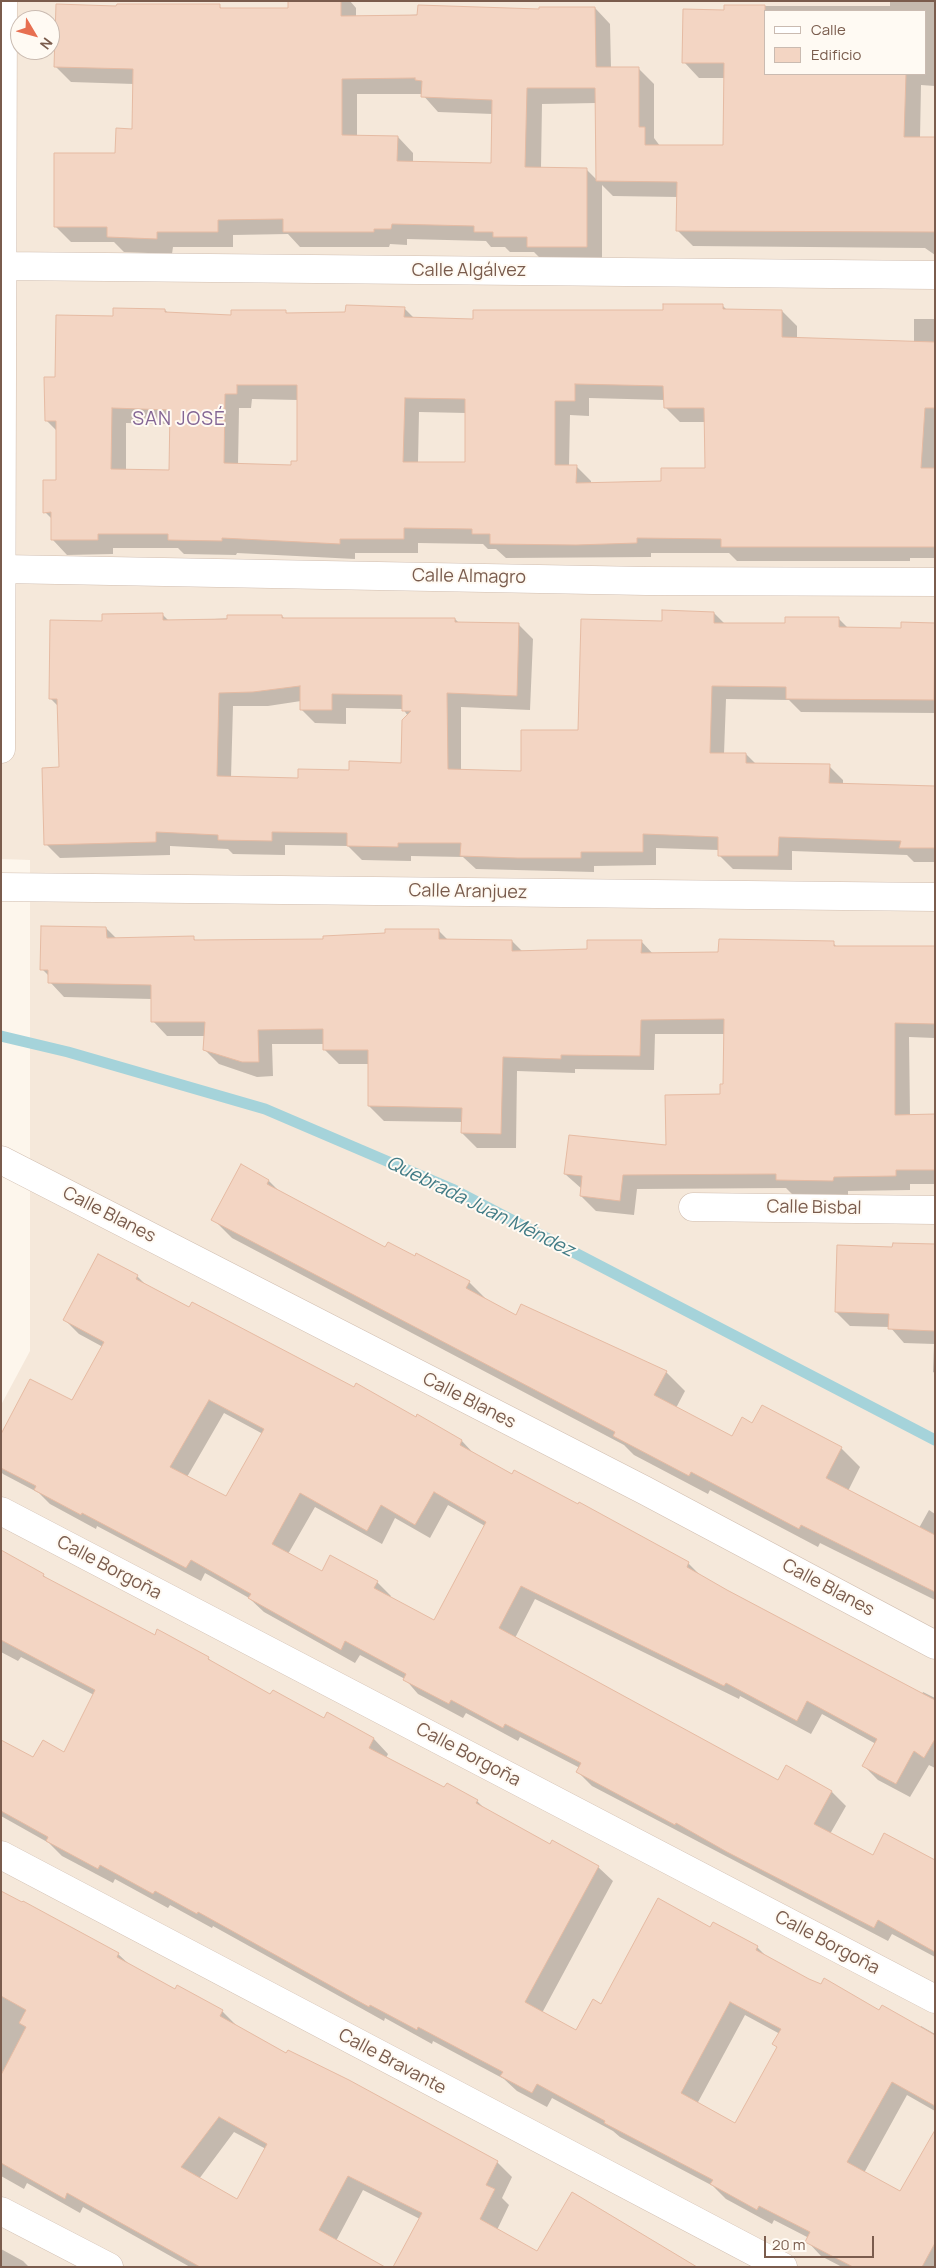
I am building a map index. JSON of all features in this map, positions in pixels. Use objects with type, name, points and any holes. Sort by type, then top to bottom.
[{"type":"street","points":[[1,749],[3,568],[3,1]]},
{"type":"street","name":"Calle Algálvez","points":[[3,266],[935,274]]},
{"type":"street","name":"Calle Almagro","points":[[3,568],[646,581],[935,582]]},
{"type":"street","name":"Calle Aranjuez","points":[[1,887],[935,896]]},
{"type":"street","name":"Calle Blanes","points":[[1,1160],[635,1486],[935,1645]]},
{"type":"street","name":"Calle Bisbal","points":[[693,1207],[935,1210]]},
{"type":"street","name":"Calle Borgoña","points":[[1,1511],[935,1999]]},
{"type":"street","name":"Calle Bravante","points":[[1,1855],[783,2267]]},
{"type":"street","points":[[1,2211],[109,2267]]},
{"type":"shaded area","points":[[1,1],[935,1],[935,2267],[1,2267],[1,1405],[30,1351],[30,860],[1,859]]},
{"type":"building","points":[[288,1],[341,1],[341,16],[417,15],[418,5],[539,9],[539,7],[595,7],[596,67],[639,67],[639,127],[645,127],[645,145],[723,145],[724,63],[682,63],[683,9],[724,10],[724,5],[765,5],[764,75],[906,75],[904,137],[935,137],[935,232],[676,231],[677,182],[596,181],[595,88],[527,88],[525,167],[587,168],[587,247],[527,247],[527,237],[493,237],[493,232],[474,232],[474,226],[392,224],[391,229],[374,229],[374,232],[283,232],[283,219],[218,220],[218,232],[157,232],[157,239],[107,237],[107,227],[54,227],[54,153],[115,153],[116,128],[132,129],[133,69],[54,67],[54,60],[60,60],[60,10],[56,10],[56,4],[116,6],[117,4],[220,4],[220,8],[288,8]],"holes":[[[415,78],[415,80],[422,81],[421,97],[492,100],[491,163],[397,161],[398,136],[342,135],[342,79]]]},
{"type":"building","points":[[663,304],[723,304],[723,309],[782,310],[782,337],[935,342],[935,408],[925,408],[921,468],[935,468],[935,547],[721,547],[721,539],[637,538],[637,543],[576,545],[490,544],[490,534],[472,534],[472,529],[404,528],[404,539],[340,539],[340,544],[222,538],[222,541],[168,540],[168,534],[98,534],[98,540],[51,540],[51,512],[43,513],[43,480],[56,480],[56,421],[45,421],[44,377],[55,377],[56,315],[113,316],[113,308],[165,309],[165,312],[231,315],[231,310],[286,310],[286,313],[345,312],[346,305],[405,307],[404,317],[473,319],[473,310],[663,310]],"holes":[[[575,384],[663,386],[664,408],[704,408],[705,468],[661,468],[661,481],[576,483],[577,465],[555,465],[555,401],[575,401]],[[237,385],[297,385],[297,461],[291,461],[291,465],[224,463],[225,394],[237,394]],[[405,398],[465,399],[465,462],[403,462]],[[112,408],[170,410],[169,470],[111,469]]]},
{"type":"building","points":[[662,610],[714,612],[714,623],[785,623],[785,617],[839,617],[839,627],[901,628],[901,622],[935,623],[934,700],[786,699],[786,687],[712,686],[710,753],[746,753],[746,763],[830,764],[829,783],[935,786],[935,848],[899,848],[901,841],[779,837],[778,856],[718,856],[718,837],[643,834],[643,852],[581,852],[581,858],[517,858],[460,856],[461,843],[398,843],[398,847],[347,846],[347,833],[272,832],[272,841],[218,840],[218,835],[156,832],[156,842],[44,845],[42,768],[59,767],[57,699],[49,699],[50,620],[102,621],[102,614],[163,613],[163,620],[227,619],[227,615],[282,615],[282,618],[455,618],[455,622],[519,623],[517,696],[447,693],[448,769],[521,771],[521,730],[578,730],[581,619],[662,621]],"holes":[[[300,686],[300,710],[332,710],[332,694],[402,695],[402,711],[411,711],[402,720],[401,763],[349,761],[349,770],[298,769],[298,778],[217,776],[219,693],[253,692]]]},
{"type":"building","points":[[41,926],[106,927],[107,938],[194,936],[194,940],[323,939],[323,936],[385,933],[385,929],[439,929],[439,939],[512,940],[512,951],[587,949],[587,940],[642,940],[641,953],[718,952],[719,939],[834,941],[834,946],[935,946],[935,1024],[895,1023],[895,1115],[935,1114],[935,1170],[896,1170],[896,1176],[834,1177],[833,1181],[776,1180],[776,1174],[623,1175],[620,1201],[580,1196],[582,1176],[564,1174],[569,1135],[666,1145],[665,1095],[720,1094],[720,1084],[723,1084],[724,1019],[641,1020],[640,1056],[561,1055],[561,1059],[503,1057],[501,1134],[461,1133],[462,1108],[368,1106],[368,1050],[323,1050],[323,1029],[258,1030],[259,1062],[242,1062],[203,1050],[205,1022],[151,1022],[151,985],[48,983],[48,970],[40,970]]},
{"type":"building","points":[[241,1164],[269,1180],[267,1184],[385,1247],[388,1242],[415,1256],[416,1253],[470,1281],[466,1288],[516,1315],[521,1304],[667,1371],[654,1395],[732,1436],[742,1417],[752,1423],[762,1405],[842,1447],[826,1478],[935,1535],[935,1592],[801,1525],[799,1529],[691,1472],[689,1476],[613,1436],[615,1432],[211,1220]]},
{"type":"building","points":[[893,1243],[935,1244],[935,1331],[888,1329],[889,1314],[835,1312],[837,1245],[892,1247]]},
{"type":"building","points":[[98,1254],[138,1275],[136,1279],[189,1307],[192,1302],[354,1387],[356,1383],[416,1417],[417,1414],[462,1440],[460,1445],[512,1474],[514,1470],[578,1504],[579,1502],[689,1562],[687,1567],[727,1590],[935,1700],[935,1739],[924,1758],[914,1751],[896,1784],[862,1766],[877,1739],[807,1701],[797,1721],[726,1683],[724,1686],[521,1586],[499,1628],[778,1780],[786,1765],[832,1791],[814,1824],[873,1855],[884,1833],[935,1860],[935,1952],[878,1920],[874,1928],[727,1852],[676,1823],[675,1825],[576,1772],[581,1763],[505,1724],[503,1728],[451,1700],[449,1704],[403,1680],[406,1674],[345,1641],[341,1650],[248,1598],[251,1594],[191,1560],[186,1568],[34,1490],[36,1486],[1,1468],[1,1434],[30,1379],[72,1400],[104,1342],[63,1320]],"holes":[[[209,1400],[264,1429],[226,1496],[170,1467]],[[434,1492],[486,1522],[434,1620],[374,1588],[378,1581],[330,1555],[322,1571],[272,1544],[300,1493],[367,1531],[381,1505],[415,1525]]]},
{"type":"building","points":[[1,1550],[44,1574],[43,1576],[155,1635],[157,1629],[209,1657],[208,1659],[270,1694],[273,1690],[324,1718],[327,1712],[374,1738],[369,1748],[444,1787],[447,1783],[478,1800],[476,1803],[550,1844],[552,1840],[599,1866],[525,2002],[576,2030],[593,1999],[601,2004],[658,1898],[710,1927],[713,1922],[758,1946],[756,1950],[809,1979],[821,1984],[824,1978],[879,2010],[882,2005],[935,2035],[935,2106],[892,2082],[847,2162],[900,2191],[935,2130],[935,2243],[922,2267],[853,2267],[805,2242],[810,2232],[759,2206],[757,2210],[710,2184],[713,2180],[604,2123],[605,2121],[537,2084],[532,2093],[500,2076],[503,2072],[418,2027],[417,2030],[370,2005],[369,2007],[198,1912],[197,1914],[155,1891],[153,1894],[100,1865],[98,1869],[46,1841],[48,1837],[1,1811],[1,1740],[33,1757],[43,1740],[64,1752],[95,1690],[1,1640]],"holes":[[[730,2002],[781,2029],[772,2044],[777,2047],[735,2123],[681,2093]]]},
{"type":"building","points":[[1,1891],[119,1953],[117,1957],[175,1989],[177,1985],[223,2010],[220,2016],[286,2053],[288,2050],[349,2080],[498,2161],[486,2185],[495,2189],[480,2219],[537,2251],[572,2192],[697,2267],[393,2267],[422,2213],[348,2176],[319,2230],[385,2267],[200,2267],[67,2193],[65,2199],[1,2163],[1,2075],[26,2027],[19,2023],[26,2010],[1,1996]],"holes":[[[219,2117],[267,2144],[237,2199],[181,2167]]]},
{"type":"waterway","name":"Quebrada Juan Méndez","points":[[1,1036],[68,1052],[265,1109],[452,1189],[935,1440]]},
{"type":"district","name":"SAN JOSÉ","points":[[179,420]]}]
